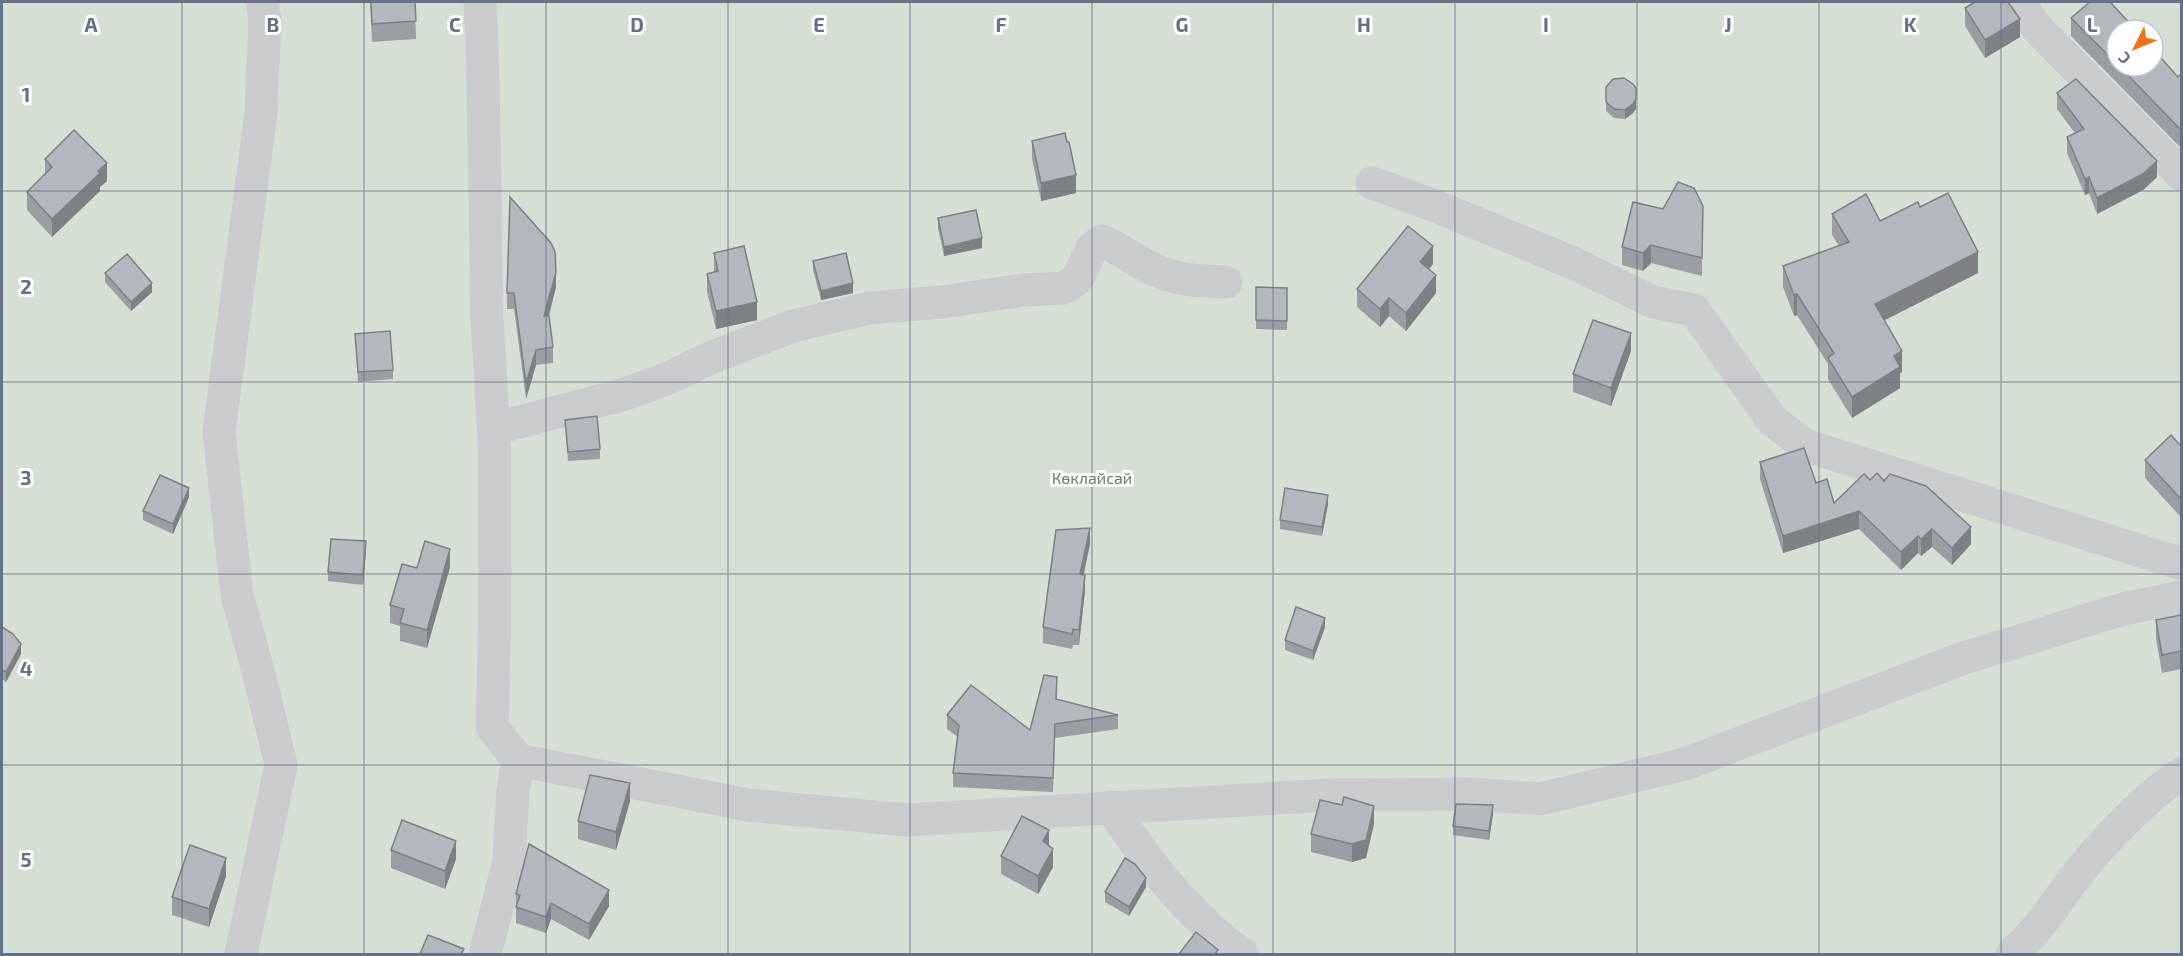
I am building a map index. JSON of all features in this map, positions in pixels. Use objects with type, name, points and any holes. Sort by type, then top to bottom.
[{"type":"street","points":[[241,954],[281,765],[237,595],[219,432],[261,112],[265,21],[262,2]]},
{"type":"street","points":[[480,2],[487,319],[493,429],[495,618],[492,727],[518,760],[748,805],[907,820],[1329,795],[1473,794],[1540,799],[1685,764],[1961,659],[2123,609],[2181,597]]},
{"type":"street","points":[[2019,2],[2036,27],[2181,176]]},
{"type":"street","points":[[1372,183],[1433,205],[1573,263],[1653,302],[1694,310],[1772,420],[1804,446],[2181,564]]},
{"type":"street","points":[[493,429],[626,394],[793,326],[870,308],[942,302],[1023,290],[1065,288],[1078,278],[1092,248],[1102,241],[1120,248],[1157,272],[1181,279],[1226,282]]},
{"type":"street","points":[[485,954],[509,862],[513,791],[518,760]]},
{"type":"street","points":[[2012,954],[2051,912],[2087,862],[2166,783],[2181,772]]},
{"type":"street","points":[[1111,807],[1137,846],[1188,906],[1229,945],[1242,954]]},
{"type":"green space","name":"Көклайсай","points":[[2,2],[2181,2],[2181,954],[2,954]]},
{"type":"building","points":[[371,2],[415,2],[416,21],[372,24]]},
{"type":"building","points":[[1975,2],[2008,2],[2020,19],[1985,40],[1965,8]]},
{"type":"building","points":[[2090,2],[2110,2],[2125,18],[2105,18],[2105,52],[2071,18]]},
{"type":"building","points":[[2165,62],[2178,77],[2181,74],[2181,130],[2131,78],[2165,78]]},
{"type":"building","points":[[1624,78],[1636,88],[1636,99],[1625,110],[1614,109],[1606,102],[1606,87],[1613,79]]},
{"type":"building","points":[[2076,79],[2157,161],[2143,174],[2097,198],[2089,177],[2085,179],[2067,137],[2084,129],[2057,93]]},
{"type":"building","points":[[74,130],[107,163],[98,171],[100,173],[52,219],[27,192],[52,167],[45,159]]},
{"type":"building","points":[[1065,133],[1076,175],[1041,183],[1032,141]]},
{"type":"building","points":[[1678,182],[1694,188],[1703,206],[1702,258],[1651,245],[1643,253],[1622,247],[1633,202],[1663,209]]},
{"type":"building","points":[[1948,193],[1978,252],[1875,304],[1902,351],[1894,356],[1900,367],[1852,397],[1828,358],[1834,353],[1797,294],[1794,295],[1783,266],[1849,242],[1832,214],[1866,194],[1880,221],[1918,202],[1920,207]]},
{"type":"building","points":[[510,197],[551,243],[555,252],[556,272],[544,316],[549,316],[553,347],[536,350],[526,383],[514,293],[507,293]]},
{"type":"building","points":[[976,210],[982,238],[944,247],[938,218]]},
{"type":"building","points":[[1408,226],[1433,246],[1420,262],[1436,275],[1406,313],[1389,298],[1380,309],[1357,289]]},
{"type":"building","points":[[744,246],[757,302],[716,311],[707,274],[718,271],[714,253]]},
{"type":"building","points":[[846,253],[853,283],[821,291],[813,261]]},
{"type":"building","points":[[127,254],[152,283],[131,302],[105,273]]},
{"type":"building","points":[[1256,287],[1287,288],[1287,321],[1256,320]]},
{"type":"building","points":[[1593,320],[1631,333],[1611,388],[1573,374]]},
{"type":"building","points":[[390,331],[393,370],[358,372],[355,334]]},
{"type":"building","points":[[597,416],[600,449],[568,452],[565,420]]},
{"type":"building","points":[[2171,435],[2181,446],[2180,498],[2145,460]]},
{"type":"building","points":[[1804,448],[1816,483],[1827,479],[1834,503],[1864,474],[1870,480],[1877,473],[1884,481],[1890,474],[1926,486],[1971,527],[1952,548],[1932,529],[1921,539],[1918,536],[1901,552],[1859,511],[1783,536],[1760,462]]},
{"type":"building","points":[[160,475],[189,488],[173,524],[143,511]]},
{"type":"building","points":[[1285,488],[1328,495],[1322,527],[1280,520]]},
{"type":"building","points":[[1090,528],[1080,574],[1085,575],[1079,630],[1073,629],[1072,634],[1043,627],[1056,530]]},
{"type":"building","points":[[331,539],[366,541],[363,575],[328,572]]},
{"type":"building","points":[[425,541],[450,549],[427,630],[400,623],[404,609],[390,605],[402,564],[417,568]]},
{"type":"building","points":[[1296,607],[1325,618],[1313,651],[1285,640]]},
{"type":"building","points":[[2181,615],[2181,651],[2162,655],[2156,620]]},
{"type":"building","points":[[2,627],[13,634],[21,644],[6,672],[2,670]]},
{"type":"building","points":[[1044,675],[1057,677],[1056,699],[1118,715],[1055,724],[1053,778],[953,773],[959,725],[947,715],[971,685],[1030,730]]},
{"type":"building","points":[[590,775],[630,783],[616,832],[578,821]]},
{"type":"building","points":[[1344,797],[1374,806],[1366,840],[1352,844],[1311,834],[1320,800],[1342,805]]},
{"type":"building","points":[[1456,804],[1493,805],[1489,831],[1453,826]]},
{"type":"building","points":[[1022,816],[1049,830],[1043,841],[1053,849],[1038,876],[1001,856]]},
{"type":"building","points":[[402,820],[456,841],[445,871],[391,850]]},
{"type":"building","points":[[529,844],[609,890],[589,924],[551,903],[546,917],[516,907],[520,895],[516,894]]},
{"type":"building","points":[[190,845],[226,858],[209,909],[172,897]]},
{"type":"building","points":[[1125,858],[1135,864],[1146,878],[1129,907],[1105,892]]},
{"type":"building","points":[[1196,932],[1218,950],[1215,954],[1179,954]]},
{"type":"building","points":[[428,935],[464,949],[461,954],[420,954]]}]
